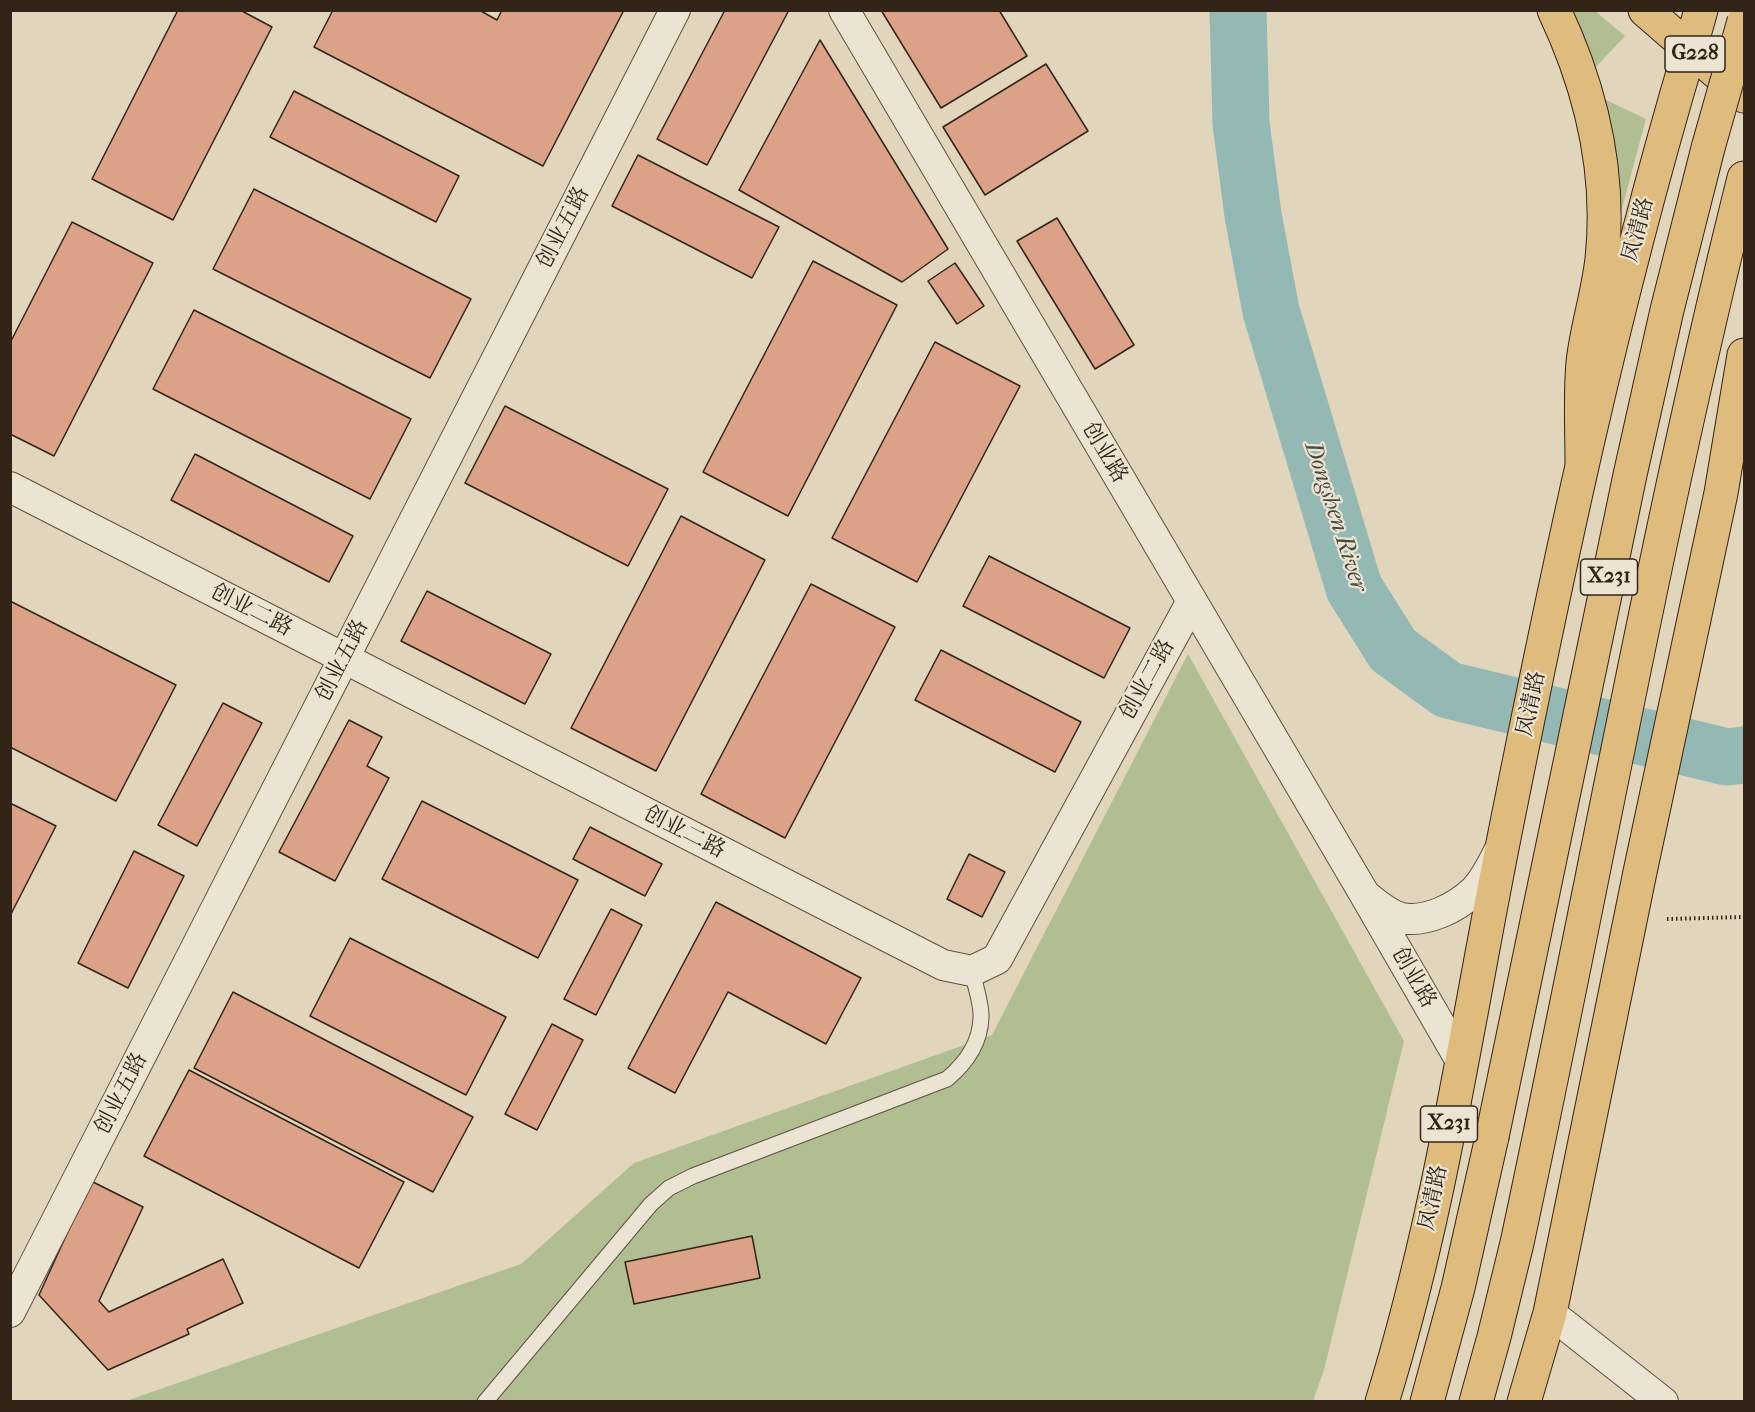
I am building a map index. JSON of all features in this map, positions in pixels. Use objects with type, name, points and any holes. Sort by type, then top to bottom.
[{"type":"main road","points":[[1554,10],[1578,64],[1586,92],[1600,158],[1603,190],[1602,256],[1598,289],[1583,362],[1582,463]]},
{"type":"main road","name":"G228","points":[[1645,10],[1744,96]]},
{"type":"main road","name":"凤清路","points":[[1382,1401],[1418,1275],[1503,843],[1582,463],[1638,235],[1701,10]]},
{"type":"main road","name":"G228","points":[[1732,10],[1744,21]]},
{"type":"main road","name":"凤清路","points":[[1427,1401],[1458,1288],[1492,1137],[1664,321],[1708,148],[1744,21]]},
{"type":"main road","name":"X231","points":[[1476,1401],[1515,1254],[1672,483],[1709,318],[1744,178]]},
{"type":"main road","points":[[1524,1401],[1550,1313],[1721,493],[1744,355]]},
{"type":"main road","points":[[1721,493],[1744,449]]},
{"type":"street","name":"创业五路","points":[[10,1312],[675,10]]},
{"type":"street","name":"创业路","points":[[844,10],[1461,1061]]},
{"type":"street","name":"创业二路","points":[[10,487],[943,965],[972,971],[997,959],[1192,601]]},
{"type":"street","name":"创业路","points":[[1365,895],[1382,909],[1400,918],[1422,918],[1441,913],[1475,890],[1490,869],[1503,843]]},
{"type":"street","points":[[1550,1313],[1663,1401]]},
{"type":"lane","points":[[485,1401],[651,1204],[669,1188],[693,1176],[946,1079],[960,1068],[971,1053],[978,1036],[981,1017],[972,971]]},
{"type":"path","points":[[1667,919],[1744,917]]},
{"type":"green space","points":[[1570,11],[1595,11],[1625,36],[1594,69]]},
{"type":"green space","points":[[1604,99],[1646,119],[1621,212],[1618,211]]},
{"type":"green space","points":[[1188,654],[1404,1041],[1324,1370],[1313,1401],[123,1402],[521,1264],[634,1163],[992,1035]]},
{"type":"building","points":[[178,10],[240,10],[272,27],[173,220],[92,179]]},
{"type":"building","points":[[333,10],[479,10],[497,20],[502,10],[624,10],[543,166],[314,47]]},
{"type":"building","points":[[725,10],[789,10],[707,165],[657,139]]},
{"type":"building","points":[[881,10],[999,10],[1027,56],[941,108]]},
{"type":"building","points":[[820,40],[948,249],[902,282],[739,190]]},
{"type":"building","points":[[1046,64],[1088,131],[985,195],[943,127]]},
{"type":"building","points":[[294,91],[459,176],[436,222],[270,137]]},
{"type":"building","points":[[638,155],[779,227],[752,278],[612,206]]},
{"type":"building","points":[[254,189],[471,299],[430,378],[213,269]]},
{"type":"building","points":[[1057,218],[1134,345],[1095,369],[1017,241]]},
{"type":"building","points":[[72,222],[153,263],[54,456],[10,434],[10,343]]},
{"type":"building","points":[[813,261],[897,305],[788,516],[703,472]]},
{"type":"building","points":[[955,263],[984,306],[957,324],[928,281]]},
{"type":"building","points":[[194,310],[411,419],[370,499],[153,389]]},
{"type":"building","points":[[935,342],[1020,386],[917,582],[832,538]]},
{"type":"building","points":[[505,406],[668,489],[628,566],[465,483]]},
{"type":"building","points":[[195,454],[353,536],[329,582],[171,500]]},
{"type":"building","points":[[681,516],[765,560],[656,771],[571,728]]},
{"type":"building","points":[[989,556],[1130,628],[1104,678],[963,606]]},
{"type":"building","points":[[811,584],[895,627],[785,838],[701,794]]},
{"type":"building","points":[[427,591],[551,654],[525,704],[401,641]]},
{"type":"building","points":[[10,601],[176,685],[116,801],[10,747]]},
{"type":"building","points":[[941,650],[1081,722],[1055,772],[915,700]]},
{"type":"building","points":[[223,703],[262,723],[197,846],[158,825]]},
{"type":"building","points":[[349,720],[382,737],[367,766],[389,778],[335,881],[279,852]]},
{"type":"building","points":[[422,801],[578,880],[538,958],[382,879]]},
{"type":"building","points":[[10,803],[56,826],[10,916]]},
{"type":"building","points":[[590,827],[662,864],[645,896],[573,859]]},
{"type":"building","points":[[134,851],[184,876],[128,988],[78,963]]},
{"type":"building","points":[[969,854],[1005,872],[982,917],[947,899]]},
{"type":"building","points":[[716,902],[861,978],[826,1044],[728,992],[675,1093],[628,1068]]},
{"type":"building","points":[[611,909],[642,925],[596,1015],[564,999]]},
{"type":"building","points":[[350,938],[506,1017],[466,1095],[310,1016]]},
{"type":"building","points":[[233,992],[473,1117],[433,1192],[194,1068]]},
{"type":"building","points":[[552,1024],[583,1040],[537,1130],[505,1114]]},
{"type":"building","points":[[189,1070],[404,1182],[359,1268],[144,1156]]},
{"type":"building","points":[[91,1181],[143,1207],[99,1301],[109,1312],[223,1259],[243,1303],[187,1329],[189,1334],[108,1370],[39,1295]]},
{"type":"building","points":[[752,1236],[760,1278],[634,1304],[625,1262]]},
{"type":"waterway","name":"Dongshen River","points":[[1238,10],[1241,123],[1253,215],[1271,311],[1354,588],[1393,650],[1448,690],[1727,757],[1744,755]]}]
